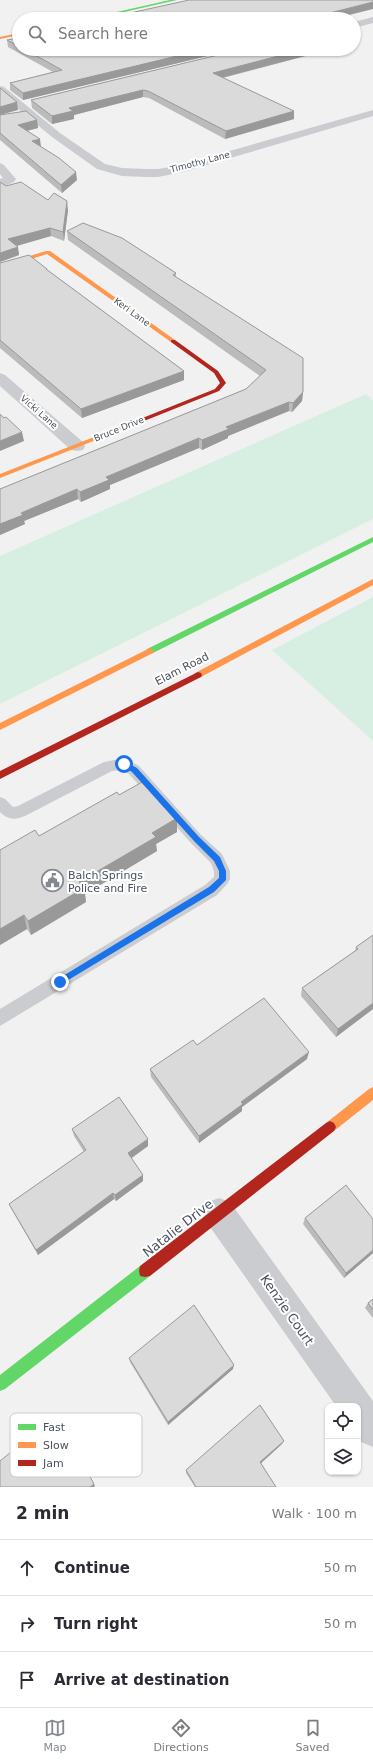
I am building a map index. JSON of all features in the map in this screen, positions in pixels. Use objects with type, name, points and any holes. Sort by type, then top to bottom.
[{"type":"street","points":[[120,12],[175,0]]},
{"type":"street","points":[[361,23],[373,20]]},
{"type":"street","points":[[0,38],[12,35]]},
{"type":"street","name":"Timothy Lane","points":[[0,89],[56,135],[101,167],[122,172],[158,173],[183,168],[373,113]]},
{"type":"street","points":[[20,106],[34,102]]},
{"type":"street","points":[[15,116],[30,113]]},
{"type":"street","points":[[0,167],[8,175],[5,181]]},
{"type":"street","name":"Keri Lane","points":[[0,267],[48,252],[216,372]]},
{"type":"street","name":"Bruce Drive","points":[[0,476],[217,390],[223,384],[216,372]]},
{"type":"street","name":"Vicki Lane","points":[[0,378],[77,446]]},
{"type":"street","points":[[0,727],[373,539]]},
{"type":"street","name":"Elam Road","points":[[0,775],[194,677],[373,582]]},
{"type":"street","name":"Natalie Drive","points":[[0,1384],[373,1093]]},
{"type":"street","name":"Kenzie Court","points":[[219,1213],[354,1403]]},
{"type":"street","points":[[361,1413],[373,1430]]},
{"type":"lane","points":[[0,803],[10,813],[20,812],[109,766],[124,764],[134,770],[196,839],[217,859],[222,871],[222,880],[211,890],[0,1018]]},
{"type":"green space","points":[[366,394],[373,400],[373,519],[0,704],[0,556]]},
{"type":"green space","points":[[373,597],[373,741],[272,650]]},
{"type":"building","points":[[189,0],[373,0],[373,2],[334,12],[135,12]]},
{"type":"building","points":[[37,56],[177,56],[23,93],[10,83],[62,70]]},
{"type":"building","points":[[214,56],[278,56],[213,73],[294,111],[226,131],[148,91],[143,90],[69,108],[73,111],[52,116],[31,100]]},
{"type":"building","points":[[0,88],[17,102],[0,107]]},
{"type":"building","points":[[26,111],[37,120],[18,125],[40,139],[32,141],[59,158],[76,172],[61,185],[0,133],[0,115]]},
{"type":"building","points":[[0,182],[6,186],[21,182],[48,200],[54,193],[67,201],[63,232],[50,228],[8,239],[18,247],[0,253]]},
{"type":"building","points":[[83,223],[122,238],[176,273],[173,275],[303,358],[303,392],[293,403],[289,402],[226,427],[229,429],[202,440],[199,438],[106,477],[109,480],[80,492],[77,489],[21,513],[23,515],[0,524],[0,489],[246,389],[266,370],[67,231]]},
{"type":"building","points":[[29,255],[184,371],[81,409],[0,340],[0,263]]},
{"type":"building","points":[[0,414],[4,418],[6,417],[22,432],[0,441]]},
{"type":"building","name":"Balch Springs Police and Fire","points":[[144,781],[177,818],[152,833],[156,837],[79,882],[84,888],[28,921],[24,915],[0,929],[0,850],[35,830],[39,836],[117,792],[119,795]]},
{"type":"building","points":[[373,935],[373,1003],[338,1029],[302,988],[358,949],[356,947]]},
{"type":"building","points":[[264,998],[309,1052],[241,1102],[243,1104],[199,1136],[150,1069],[193,1040],[197,1045]]},
{"type":"building","points":[[119,1097],[148,1139],[128,1153],[143,1175],[115,1195],[113,1193],[36,1250],[9,1204],[86,1150],[72,1129]]},
{"type":"building","points":[[346,1185],[373,1219],[373,1250],[346,1273],[305,1218]]},
{"type":"building","points":[[373,1299],[373,1310],[368,1303]]},
{"type":"building","points":[[194,1305],[234,1365],[168,1422],[129,1358]]},
{"type":"building","points":[[260,1405],[284,1441],[260,1462],[276,1487],[196,1487],[186,1470]]},
{"type":"building","points":[[10,1453],[10,1477],[90,1477],[94,1484],[90,1487],[0,1487],[0,1461]]},
{"type":"traffic: fast","points":[[120,12],[175,0]]},
{"type":"traffic: fast","points":[[150,651],[373,539]]},
{"type":"traffic: fast","points":[[0,1384],[145,1271]]},
{"type":"traffic: slow","points":[[0,38],[12,35]]},
{"type":"traffic: slow","points":[[0,267],[48,252],[173,341]]},
{"type":"traffic: slow","points":[[0,476],[142,420]]},
{"type":"traffic: slow","points":[[198,675],[373,582]]},
{"type":"traffic: slow","points":[[0,727],[150,651]]},
{"type":"traffic: slow","points":[[330,1127],[373,1093]]},
{"type":"traffic: jam","points":[[142,420],[217,390],[223,383],[216,372],[173,341]]},
{"type":"traffic: jam","points":[[0,775],[198,675]]},
{"type":"traffic: jam","points":[[145,1271],[330,1127]]},
{"type":"place","name":"Balch Springs Police and Fire","points":[[53,881]]},
{"type":"route","points":[[60,982],[211,890],[222,880],[222,871],[217,859],[196,839],[134,770],[124,764]]}]
